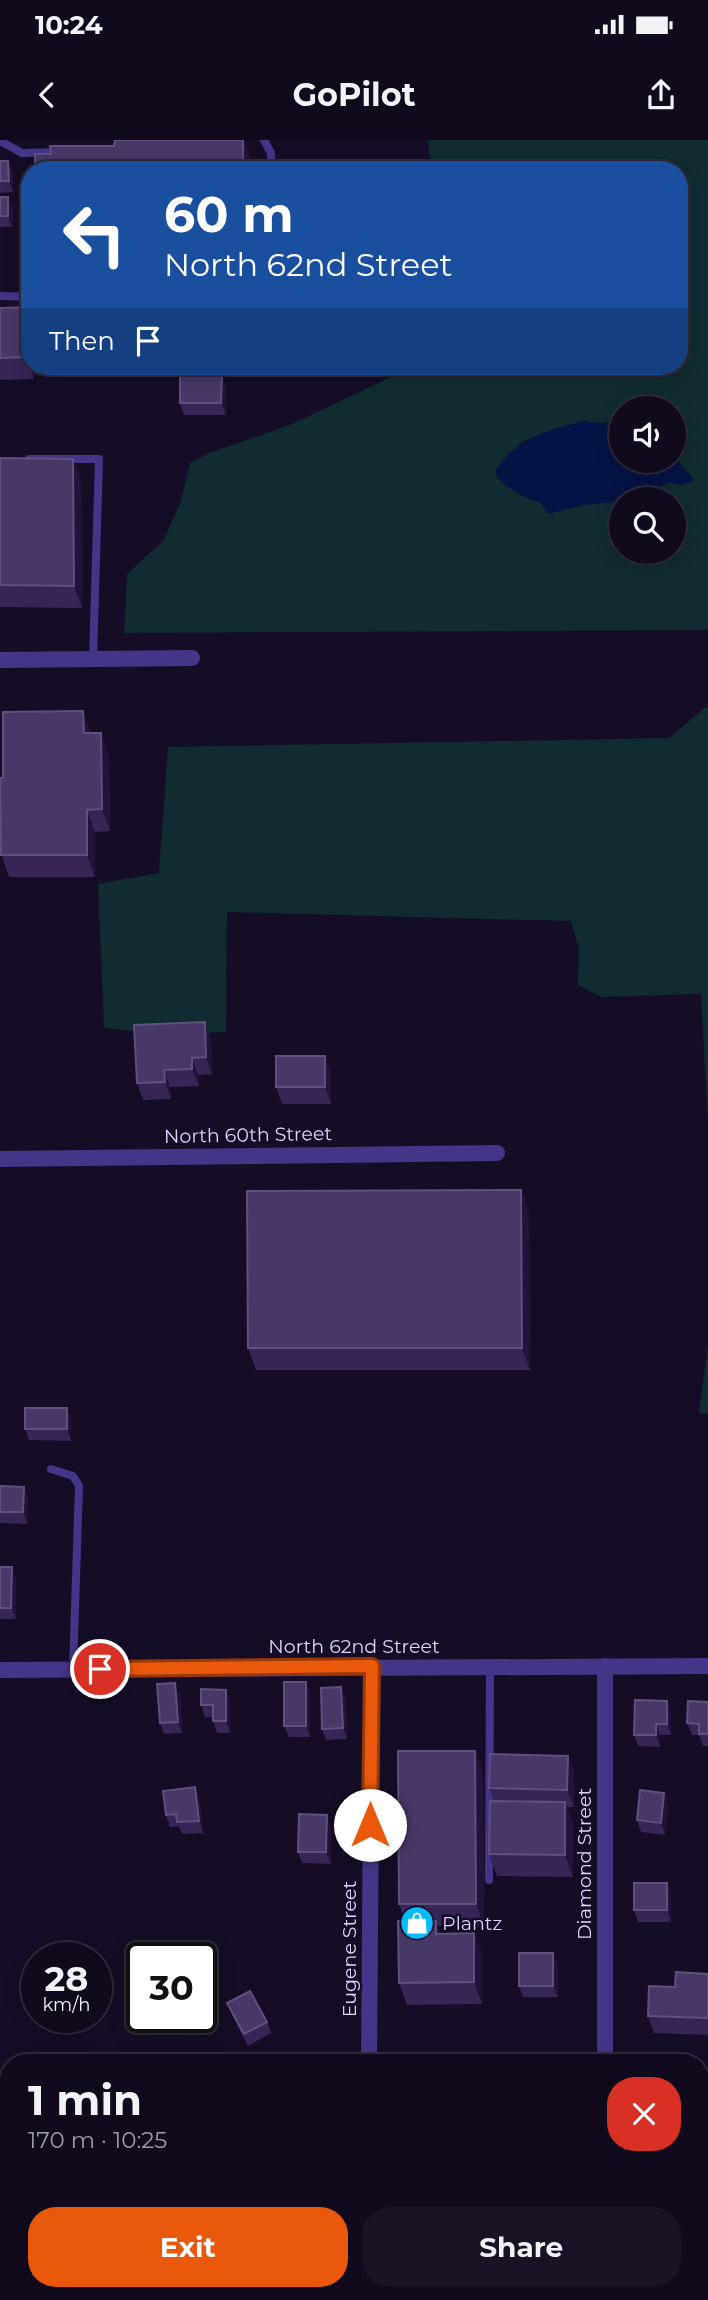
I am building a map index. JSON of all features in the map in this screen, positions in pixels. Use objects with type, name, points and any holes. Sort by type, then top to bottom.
[{"type":"street","points":[[0,660],[192,658]]},
{"type":"street","name":"North 60th Street","points":[[0,1159],[497,1153]]},
{"type":"street","name":"Eugene Street","points":[[369,2054],[372,1666]]},
{"type":"street","name":"Diamond Street","points":[[605,1666],[605,2054]]},
{"type":"street","name":"North 62nd Street","points":[[0,1670],[708,1666]]},
{"type":"lane","points":[[264,140],[271,153],[271,161]]},
{"type":"lane","points":[[0,141],[22,153],[69,152]]},
{"type":"lane","points":[[0,296],[21,297]]},
{"type":"lane","points":[[20,458],[99,458],[93,659]]},
{"type":"lane","points":[[51,1469],[74,1476],[79,1486],[73,1670]]},
{"type":"lane","points":[[489,1880],[490,1666]]},
{"type":"green space","points":[[428,140],[708,140],[708,630],[124,633],[127,574],[163,541],[180,504],[190,463],[212,452],[290,425],[394,375],[688,375],[688,161],[430,161]],"holes":[[[609,396],[686,396],[686,470],[692,477],[682,485],[667,482],[659,487],[686,487],[686,564],[609,564],[609,501],[598,501],[548,514],[540,502],[528,499],[497,478],[522,441],[609,423]]]},
{"type":"green space","points":[[708,705],[708,1122],[701,994],[601,997],[578,985],[579,949],[571,921],[227,912],[226,1032],[171,1035],[104,1028],[98,884],[159,873],[168,747],[669,738]]},
{"type":"green space","points":[[708,1346],[708,1413],[699,1413]]},
{"type":"shaded area","points":[[586,421],[609,424],[609,473],[686,471],[694,481],[682,485],[667,482],[659,487],[609,487],[609,503],[582,505],[548,514],[540,502],[514,491],[502,482],[495,472],[512,451],[523,443],[559,427]]},
{"type":"building","points":[[115,140],[243,140],[243,161],[35,161],[35,154],[51,154],[50,146],[114,146]]},
{"type":"building","points":[[0,161],[8,161],[9,181],[0,181]]},
{"type":"building","points":[[0,197],[8,197],[8,216],[0,216]]},
{"type":"building","points":[[21,307],[21,357],[0,358],[0,308]]},
{"type":"building","points":[[180,375],[222,375],[221,403],[180,403]]},
{"type":"building","points":[[0,458],[73,459],[74,586],[0,585]]},
{"type":"building","points":[[83,711],[84,733],[101,733],[102,809],[87,810],[87,855],[1,855],[3,712]]},
{"type":"building","points":[[205,1022],[206,1057],[192,1058],[192,1069],[164,1070],[165,1082],[137,1083],[134,1025]]},
{"type":"building","points":[[276,1056],[325,1056],[325,1087],[276,1087]]},
{"type":"building","points":[[521,1190],[522,1348],[248,1348],[247,1191]]},
{"type":"building","points":[[25,1408],[67,1408],[67,1429],[25,1429]]},
{"type":"building","points":[[0,1486],[24,1487],[23,1512],[0,1512]]},
{"type":"building","points":[[0,1567],[12,1567],[11,1608],[0,1608]]},
{"type":"building","points":[[284,1682],[306,1682],[306,1726],[284,1726]]},
{"type":"building","points":[[175,1683],[178,1722],[160,1723],[157,1684]]},
{"type":"building","points":[[341,1687],[343,1728],[322,1729],[321,1688]]},
{"type":"building","points":[[201,1689],[226,1690],[226,1721],[213,1721],[213,1705],[201,1705]]},
{"type":"building","points":[[635,1700],[667,1701],[667,1724],[656,1724],[656,1735],[634,1735]]},
{"type":"building","points":[[688,1701],[708,1702],[708,1734],[699,1734],[699,1724],[687,1723]]},
{"type":"building","points":[[398,1751],[475,1751],[476,1904],[399,1904]]},
{"type":"building","points":[[490,1754],[568,1756],[567,1790],[489,1788]]},
{"type":"building","points":[[195,1787],[199,1821],[177,1822],[176,1814],[166,1815],[163,1791]]},
{"type":"building","points":[[640,1790],[664,1793],[661,1823],[637,1820]]},
{"type":"building","points":[[490,1801],[565,1802],[565,1855],[489,1854]]},
{"type":"building","points":[[299,1814],[327,1815],[326,1852],[298,1852]]},
{"type":"building","points":[[634,1883],[667,1883],[667,1910],[634,1910]]},
{"type":"building","points":[[398,1921],[436,1921],[436,1934],[474,1933],[474,1982],[399,1983]]},
{"type":"building","points":[[519,1953],[553,1953],[553,1986],[519,1986]]},
{"type":"building","points":[[676,1972],[708,1974],[708,2018],[648,2016],[649,1986],[675,1987]]},
{"type":"building","points":[[250,1991],[267,2022],[244,2034],[227,2003]]},
{"type":"place","name":"Plantz","points":[[417,1923]]},
{"type":"route","points":[[100,1669],[372,1666],[370,1825]]}]
